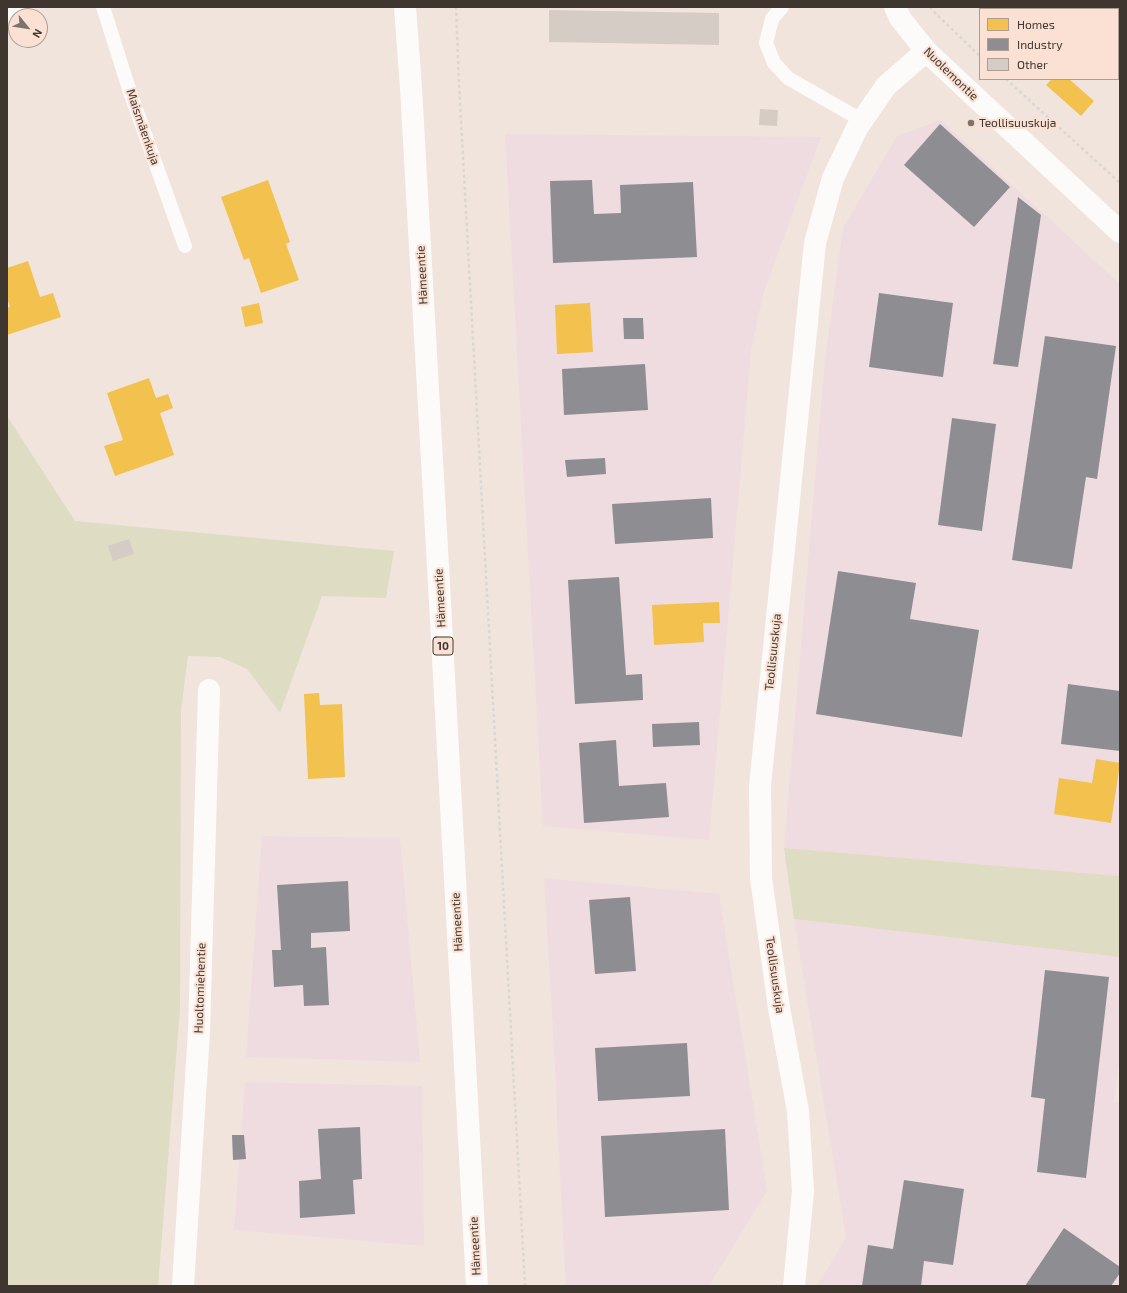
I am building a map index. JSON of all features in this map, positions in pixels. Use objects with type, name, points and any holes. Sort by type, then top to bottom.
[{"type":"main road","points":[[7,12],[24,7]]},
{"type":"main road","name":"Hämeentie","points":[[405,7],[440,592],[477,1286]]},
{"type":"main road","name":"Nuolemontie","points":[[895,7],[900,18],[926,51],[1120,232]]},
{"type":"main road","name":"Teollisuuskuja","points":[[794,1286],[803,1191],[798,1111],[780,1008],[762,878],[760,786],[815,243],[832,178],[857,128],[886,86],[926,51]]},
{"type":"main road","name":"Huoltomiehentie","points":[[183,1286],[199,1031],[210,690]]},
{"type":"lane","name":"Maismäenkuja","points":[[103,7],[130,92],[185,246]]},
{"type":"lane","points":[[782,7],[772,19],[766,43],[774,63],[788,78],[862,121]]},
{"type":"path","points":[[456,7],[525,1286]]},
{"type":"path","points":[[930,7],[979,55]]},
{"type":"path","points":[[1007,80],[1120,183]]},
{"type":"shaded area","points":[[941,120],[1120,284],[1120,876],[784,848],[825,360],[843,228],[897,136]]},
{"type":"shaded area","points":[[505,134],[821,137],[763,294],[751,350],[709,840],[543,826]]},
{"type":"shaded area","points":[[7,416],[75,521],[394,551],[386,598],[322,596],[280,713],[247,669],[220,657],[188,656],[181,710],[180,1009],[158,1286],[7,1286]]},
{"type":"shaded area","points":[[262,836],[400,838],[420,1062],[246,1057]]},
{"type":"shaded area","points":[[784,848],[1120,876],[1120,957],[794,919]]},
{"type":"shaded area","points":[[544,878],[719,894],[767,1191],[709,1286],[566,1286]]},
{"type":"shaded area","points":[[794,919],[1120,957],[1120,1055],[1114,1102],[1120,1103],[1120,1286],[817,1286],[846,1238]]},
{"type":"shaded area","points":[[245,1082],[422,1086],[424,1246],[234,1230]]},
{"type":"building: Homes","points":[[1028,7],[1072,7],[1072,8]]},
{"type":"building: Homes","points":[[1051,80],[1070,80],[1094,101],[1081,116],[1046,85]]},
{"type":"building: Homes","points":[[268,180],[290,242],[286,244],[299,280],[261,293],[249,258],[244,260],[221,197]]},
{"type":"building: Homes","points":[[28,261],[40,297],[53,293],[61,317],[7,335],[7,308],[10,307],[7,298],[7,268]]},
{"type":"building: Homes","points":[[259,303],[263,323],[245,327],[241,307]]},
{"type":"building: Homes","points":[[590,303],[593,352],[557,354],[555,305]]},
{"type":"building: Homes","points":[[149,378],[156,398],[168,394],[173,408],[160,413],[174,455],[115,476],[104,446],[123,440],[107,393]]},
{"type":"building: Homes","points":[[719,602],[720,623],[703,623],[704,642],[654,645],[652,605]]},
{"type":"building: Homes","points":[[319,693],[320,705],[342,704],[345,777],[308,779],[304,694]]},
{"type":"building: Homes","points":[[1096,759],[1120,763],[1111,823],[1054,814],[1059,778],[1092,783]]},
{"type":"building: Industry","points":[[940,124],[1010,187],[974,227],[904,165]]},
{"type":"building: Industry","points":[[592,180],[594,214],[621,213],[620,185],[693,182],[697,257],[553,263],[550,181]]},
{"type":"building: Industry","points":[[1018,197],[1041,215],[1018,367],[993,364]]},
{"type":"building: Industry","points":[[879,293],[953,303],[943,377],[869,367]]},
{"type":"building: Industry","points":[[623,318],[643,318],[644,339],[624,339]]},
{"type":"building: Industry","points":[[1045,336],[1116,346],[1097,479],[1086,477],[1072,569],[1012,560]]},
{"type":"building: Industry","points":[[645,364],[648,410],[564,415],[562,369]]},
{"type":"building: Industry","points":[[952,418],[996,424],[982,531],[938,525]]},
{"type":"building: Industry","points":[[605,458],[606,474],[567,477],[565,460]]},
{"type":"building: Industry","points":[[711,498],[713,538],[615,544],[612,504]]},
{"type":"building: Industry","points":[[838,571],[916,583],[910,619],[979,630],[962,737],[816,714]]},
{"type":"building: Industry","points":[[619,577],[626,675],[642,674],[643,700],[575,704],[568,580]]},
{"type":"building: Industry","points":[[1068,684],[1120,691],[1120,751],[1061,744]]},
{"type":"building: Industry","points":[[699,722],[700,745],[653,747],[652,724]]},
{"type":"building: Industry","points":[[616,740],[619,786],[666,783],[669,817],[584,823],[579,743]]},
{"type":"building: Industry","points":[[348,881],[350,931],[311,933],[311,948],[326,947],[329,1005],[304,1006],[303,985],[274,987],[272,950],[281,950],[277,885]]},
{"type":"building: Industry","points":[[630,897],[636,971],[595,974],[589,900]]},
{"type":"building: Industry","points":[[1045,970],[1109,977],[1086,1178],[1037,1172],[1045,1099],[1031,1097]]},
{"type":"building: Industry","points":[[687,1043],[690,1096],[598,1101],[595,1048]]},
{"type":"building: Industry","points":[[360,1127],[362,1179],[353,1180],[355,1214],[300,1218],[299,1181],[321,1179],[318,1129]]},
{"type":"building: Industry","points":[[725,1129],[729,1210],[605,1217],[601,1136]]},
{"type":"building: Industry","points":[[232,1135],[244,1135],[246,1159],[233,1160]]},
{"type":"building: Industry","points":[[904,1180],[964,1189],[953,1265],[924,1261],[921,1286],[862,1286],[868,1245],[893,1249]]},
{"type":"building: Industry","points":[[1064,1228],[1120,1267],[1120,1273],[1111,1286],[1025,1286]]},
{"type":"building: Other","points":[[549,10],[719,13],[719,45],[549,42]]},
{"type":"building: Other","points":[[760,109],[778,110],[777,126],[759,125]]},
{"type":"building: Other","points":[[129,539],[134,554],[113,561],[108,546]]},
{"type":"place","name":"Teollisuuskuja","points":[[971,123]]}]
